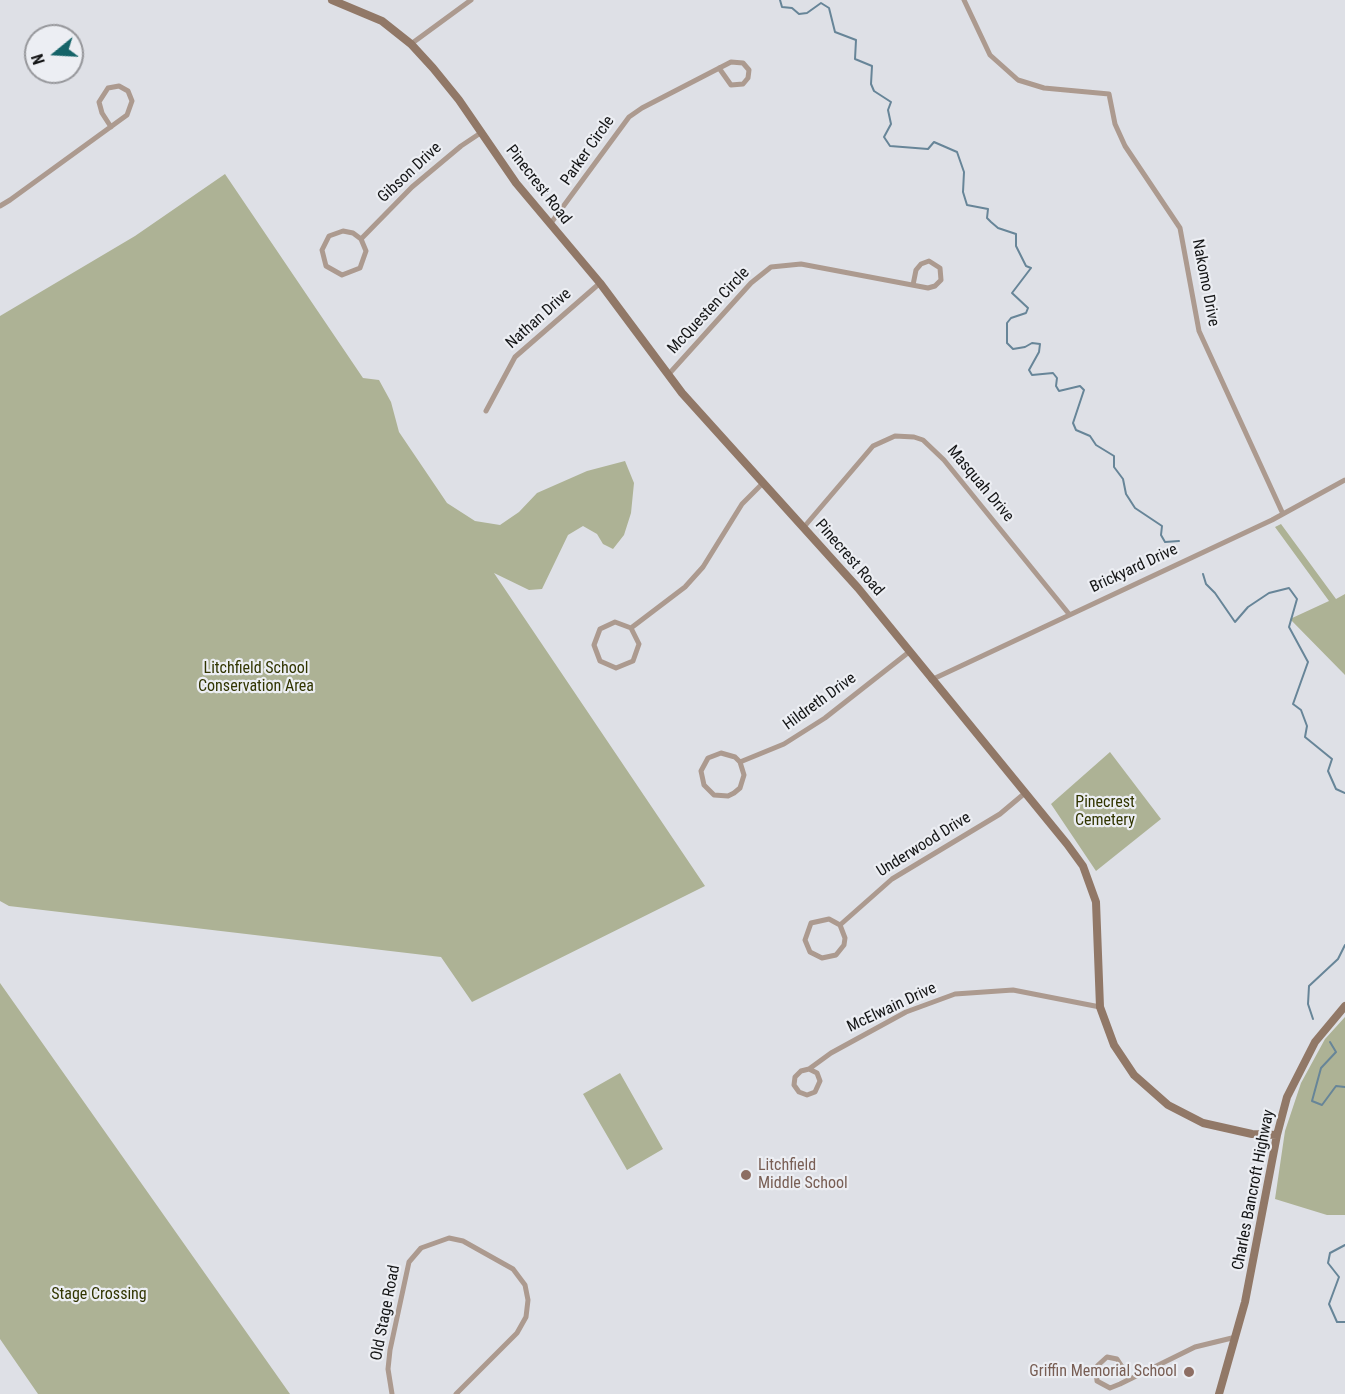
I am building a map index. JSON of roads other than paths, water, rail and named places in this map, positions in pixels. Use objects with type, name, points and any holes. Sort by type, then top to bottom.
[{"type":"street","name":"Pinecrest Road","points":[[332,0],[381,21],[411,44],[453,92],[516,183],[600,283],[668,375],[858,588],[1074,853],[1091,883],[1098,924],[1100,1007],[1124,1061],[1146,1088],[1162,1101],[1203,1123],[1243,1132],[1277,1135]]},
{"type":"street","points":[[411,44],[471,0]]},
{"type":"street","name":"Nakomo Drive","points":[[964,0],[990,55],[1018,80],[1044,88],[1109,94],[1115,124],[1125,146],[1180,228],[1199,331],[1283,514]]},
{"type":"street","name":"Parker Circle","points":[[551,223],[629,117],[719,68],[740,61],[748,70],[748,78],[743,84],[731,85],[719,68]]},
{"type":"street","points":[[0,206],[127,116],[132,106],[131,96],[119,86],[108,87],[99,102],[111,127]]},
{"type":"street","name":"Gibson Drive","points":[[361,239],[415,184],[461,146],[482,132]]},
{"type":"street","points":[[343,231],[353,233],[361,239],[365,257],[360,268],[342,275],[326,266],[322,250],[329,236],[343,231]]},
{"type":"street","name":"McQuesten Circle","points":[[668,375],[751,283],[771,267],[801,264],[927,288],[935,286],[941,280],[940,268],[930,261],[921,264],[916,270],[913,285]]},
{"type":"street","name":"Nathan Drive","points":[[486,411],[515,357],[600,283]]},
{"type":"street","name":"Masquah Drive","points":[[804,527],[873,446],[894,436],[914,437],[923,440],[944,460],[1069,614]]},
{"type":"street","name":"Brickyard Drive","points":[[931,680],[1283,514],[1345,480]]},
{"type":"street","points":[[631,628],[698,574],[736,513],[763,483]]},
{"type":"street","points":[[615,622],[631,628],[639,644],[633,661],[616,668],[605,665],[594,651],[597,634],[604,626],[615,622]]},
{"type":"street","name":"Hildreth Drive","points":[[740,762],[804,732],[909,652]]},
{"type":"street","points":[[721,753],[729,754],[740,762],[744,775],[743,782],[734,793],[728,796],[714,795],[704,785],[701,771],[708,758],[721,753]]},
{"type":"street","name":"Underwood Drive","points":[[840,925],[892,879],[1000,814],[1025,793]]},
{"type":"street","points":[[823,918],[840,925],[845,938],[841,951],[836,955],[822,958],[810,952],[805,940],[811,923],[823,918]]},
{"type":"street","name":"McElwain Drive","points":[[809,1069],[817,1073],[820,1085],[815,1092],[807,1095],[799,1092],[794,1081],[798,1073],[809,1069],[831,1053],[906,1012],[955,994],[1013,990],[1100,1007]]},
{"type":"street","name":"Charles Bancroft Highway","points":[[1219,1394],[1236,1337],[1255,1257],[1277,1135],[1287,1098],[1299,1069],[1319,1035],[1345,1006]]},
{"type":"street","name":"Old Stage Road","points":[[392,1394],[388,1369],[390,1350],[408,1262],[421,1248],[449,1238],[463,1241],[513,1269],[525,1285],[528,1300],[526,1317],[517,1333],[456,1394]]},
{"type":"street","points":[[1130,1379],[1117,1359],[1107,1357],[1096,1366],[1097,1381],[1106,1387],[1115,1386],[1130,1379],[1195,1347],[1236,1337]]},
{"type":"waterway","points":[[780,0],[782,7],[792,8],[799,14],[807,13],[821,3],[829,8],[835,32],[856,40],[855,59],[872,66],[871,84],[874,91],[891,102],[888,110],[891,124],[884,137],[890,146],[928,149],[934,142],[957,152],[964,172],[963,192],[967,205],[988,209],[987,218],[991,222],[998,228],[1016,234],[1016,246],[1026,266],[1031,268],[1012,293],[1028,308],[1026,313],[1011,318],[1007,323],[1007,343],[1013,349],[1032,343],[1040,344],[1039,352],[1029,370],[1032,375],[1053,373],[1057,378],[1056,386],[1059,391],[1080,386],[1084,390],[1073,423],[1076,430],[1090,436],[1096,445],[1114,456],[1114,467],[1123,479],[1126,494],[1135,508],[1162,526],[1161,535],[1165,542],[1179,541]]},
{"type":"waterway","points":[[1203,574],[1206,584],[1235,622],[1248,607],[1269,593],[1289,588],[1297,599],[1289,627],[1308,662],[1293,704],[1301,710],[1307,726],[1305,737],[1332,759],[1328,771],[1336,789],[1345,793]]},
{"type":"waterway","points":[[1313,1019],[1308,1004],[1309,986],[1338,959],[1345,945]]},
{"type":"waterway","points":[[1330,1042],[1336,1052],[1321,1068],[1312,1101],[1322,1105],[1336,1086],[1345,1087]]},
{"type":"waterway","points":[[1345,1245],[1330,1253],[1328,1263],[1339,1277],[1329,1304],[1337,1322],[1345,1322]]},
{"type":"place","name":"Litchfield Middle School","points":[[746,1175]]},
{"type":"place","name":"Griffin Memorial School","points":[[1189,1372]]},
{"type":"park label","name":"Litchfield School Conservation Area","points":[[256,678]]},
{"type":"park label","name":"Pinecrest Cemetery","points":[[1105,812]]},
{"type":"park label","name":"Stage Crossing","points":[[99,1295]]}]
